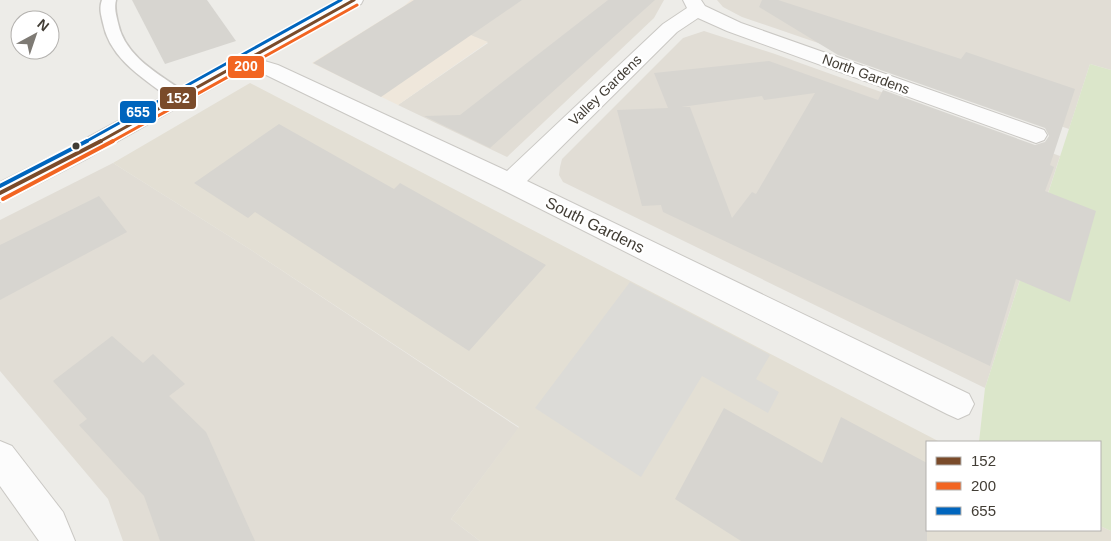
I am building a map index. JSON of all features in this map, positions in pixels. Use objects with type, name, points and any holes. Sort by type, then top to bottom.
[{"type":"street","points":[[0,192],[180,97],[227,69],[354,0]]},
{"type":"street","name":"North Gardens","points":[[694,5],[734,27],[1036,135]]},
{"type":"street","name":"Valley Gardens","points":[[510,183],[694,5]]},
{"type":"street","name":"South Gardens","points":[[227,69],[250,64],[271,68],[510,183],[958,404]]},
{"type":"street","points":[[0,458],[50,525],[56,541]]},
{"type":"lane","points":[[109,0],[108,7],[112,36],[131,61],[180,97]]},
{"type":"shaded area","points":[[411,0],[483,0],[456,29],[488,42],[398,105],[312,63],[404,6]]},
{"type":"shaded area","points":[[483,0],[664,0],[654,18],[507,157],[398,105],[488,43],[456,29]]},
{"type":"shaded area","points":[[717,0],[1111,0],[1111,70],[1090,64],[1069,129],[742,17],[723,7]]},
{"type":"shaded area","points":[[704,31],[775,54],[1060,156],[985,388],[563,182],[559,175],[562,159],[683,38]]},
{"type":"shaded area","points":[[250,83],[938,441],[926,441],[926,531],[1101,531],[1101,526],[1111,531],[1111,541],[480,541],[451,519],[519,427],[248,248],[113,163]]},
{"type":"shaded area","points":[[113,163],[248,248],[519,428],[451,519],[480,541],[123,541],[108,499],[0,371],[0,220]]},
{"type":"shaded area","points":[[630,282],[770,355],[756,379],[779,392],[768,413],[702,376],[641,477],[535,408]]},
{"type":"green space","points":[[1090,64],[1111,70],[1111,531],[1101,526],[1101,441],[979,441],[985,388]]},
{"type":"building","points":[[132,0],[207,0],[236,41],[165,64]]},
{"type":"building","points":[[414,0],[522,0],[381,97],[313,63]]},
{"type":"building","points":[[608,0],[655,0],[490,148],[424,116],[460,115]]},
{"type":"building","points":[[762,0],[778,0],[961,59],[966,52],[1075,89],[1050,165],[1054,167],[1045,191],[1096,211],[1070,302],[1016,279],[990,366],[663,212],[661,205],[642,206],[617,110],[668,108],[654,73],[769,61],[878,100],[883,90],[1035,145],[1045,142],[1049,136],[1045,128],[838,55],[759,7]],"holes":[[[815,93],[756,194],[752,192],[732,218],[690,107],[681,107],[762,96],[764,100]]]},
{"type":"building","points":[[279,124],[394,189],[400,183],[546,265],[469,351],[255,212],[248,218],[194,183]]},
{"type":"building","points":[[99,196],[127,232],[0,300],[0,245]]},
{"type":"building","points":[[112,336],[143,363],[153,354],[185,384],[169,396],[206,432],[255,541],[160,541],[144,496],[79,425],[87,419],[53,381]]},
{"type":"building","points":[[724,408],[822,463],[841,417],[926,462],[927,541],[741,541],[675,499]]},
{"type":"transit line","name":"655","points":[[0,186],[79,145],[341,0]]},
{"type":"transit line","name":"152","points":[[0,193],[82,151],[354,0]]},
{"type":"transit line","name":"200","points":[[3,199],[85,156],[357,5]]}]
